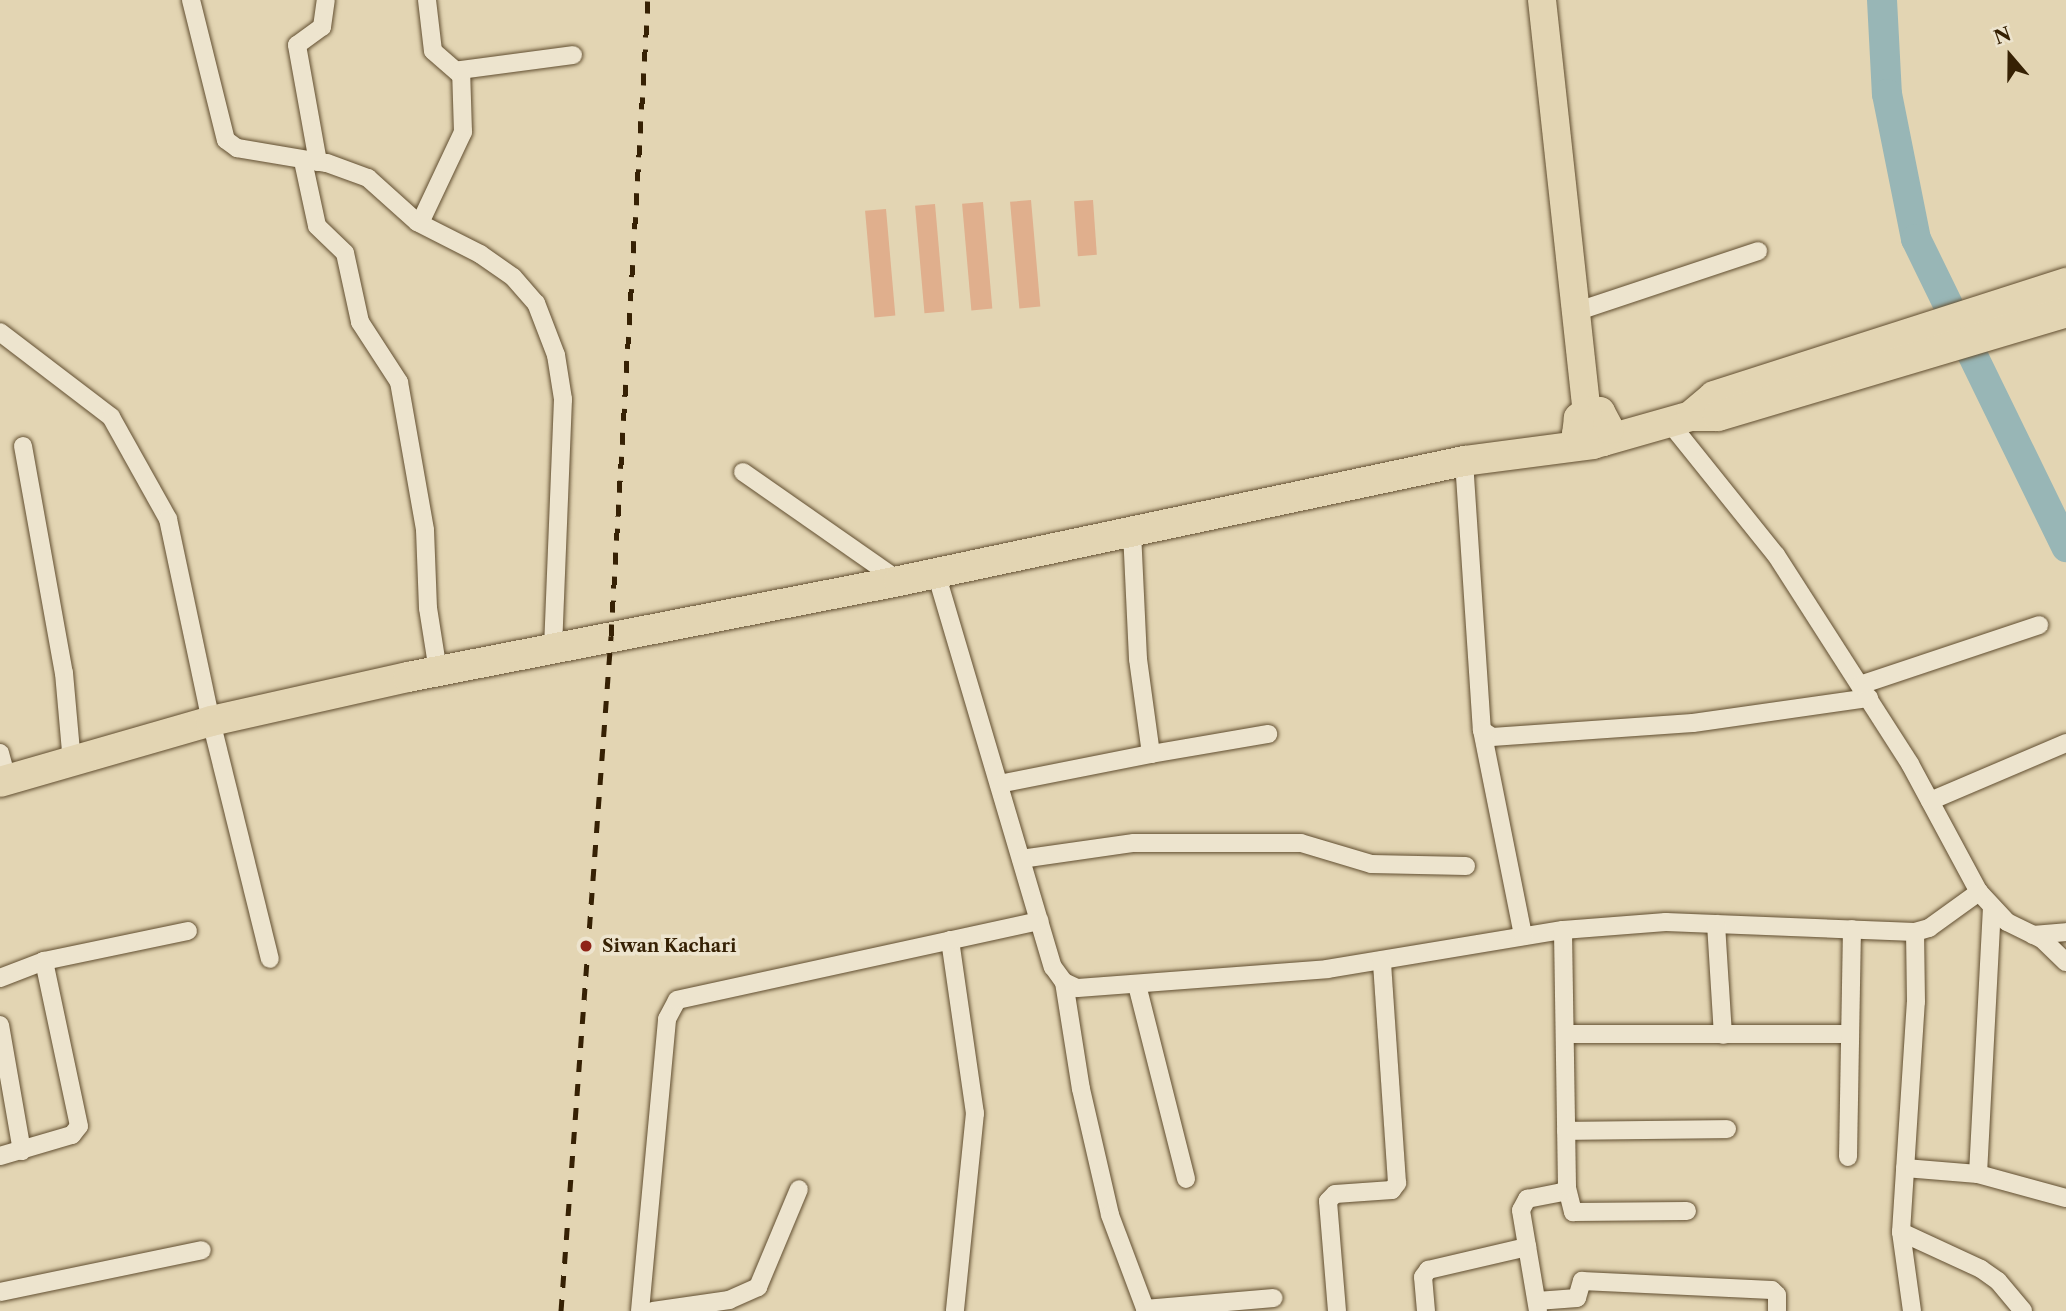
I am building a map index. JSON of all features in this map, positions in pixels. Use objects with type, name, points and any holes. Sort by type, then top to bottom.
[{"type":"highway","points":[[1903,347],[2066,283]]},
{"type":"highway","points":[[2,772],[72,762],[211,721],[438,671],[899,582],[1464,461],[1593,441],[1680,419],[1714,396],[1903,347],[2066,312]]},
{"type":"highway","points":[[1587,411],[1576,428],[1593,441]]},
{"type":"main road","points":[[1542,0],[1587,411]]},
{"type":"street","points":[[191,0],[226,140],[237,148],[311,161],[368,178],[420,223],[480,254],[513,277],[536,303],[556,355],[563,399],[554,648]]},
{"type":"street","points":[[326,0],[322,27],[297,45],[317,226],[345,253],[360,322],[399,382],[425,530],[428,608],[438,671]]},
{"type":"street","points":[[420,223],[463,132],[459,74],[433,51],[427,0]]},
{"type":"street","points":[[459,74],[466,67],[573,55]]},
{"type":"street","points":[[1575,312],[1758,251]]},
{"type":"street","points":[[0,331],[103,409],[165,512],[211,721],[270,958]]},
{"type":"street","points":[[1680,419],[1776,555],[1864,692],[1930,801],[1979,892],[2007,922],[2033,935],[2066,962]]},
{"type":"street","points":[[23,446],[64,673],[72,762]]},
{"type":"street","points":[[1464,461],[1482,730],[1522,936]]},
{"type":"street","points":[[743,472],[899,582]]},
{"type":"street","points":[[1132,530],[1138,659],[1151,754]]},
{"type":"street","points":[[936,573],[1053,967],[1064,982],[1082,1089],[1110,1215],[1145,1310],[1275,1298]]},
{"type":"street","points":[[1482,730],[1492,737],[1513,739],[1774,714],[1864,692],[2039,625]]},
{"type":"street","points":[[999,785],[1151,754],[1268,734]]},
{"type":"street","points":[[1930,801],[2066,743]]},
{"type":"street","points":[[1021,859],[1134,843],[1301,843],[1382,865],[1466,866]]},
{"type":"street","points":[[1064,982],[1088,989],[1382,961],[1563,930],[1666,922],[1915,932],[1929,928],[1979,892]]},
{"type":"street","points":[[1978,1174],[1993,906]]},
{"type":"street","points":[[640,1311],[671,1006],[684,996],[1040,921]]},
{"type":"street","points":[[1716,924],[1723,1035]]},
{"type":"street","points":[[1848,1157],[1848,1034],[1852,929]]},
{"type":"street","points":[[1563,930],[1567,1034],[1567,1188],[1573,1213],[1687,1211]]},
{"type":"street","points":[[1,976],[44,961],[188,931]]},
{"type":"street","points":[[1913,1311],[1901,1232],[1916,1002],[1915,932]]},
{"type":"street","points":[[2033,935],[2066,932]]},
{"type":"street","points":[[950,940],[975,1113],[955,1311]]},
{"type":"street","points":[[0,1156],[72,1135],[79,1126],[44,961]]},
{"type":"street","points":[[1337,1311],[1328,1201],[1335,1195],[1392,1191],[1397,1182],[1382,961]]},
{"type":"street","points":[[1137,985],[1186,1179]]},
{"type":"street","points":[[0,1024],[22,1151]]},
{"type":"street","points":[[1567,1034],[1848,1034]]},
{"type":"street","points":[[1566,1131],[1727,1129]]},
{"type":"street","points":[[1905,1168],[1978,1174],[2066,1198]]},
{"type":"street","points":[[1567,1188],[1524,1201],[1527,1247],[1538,1306],[1577,1298],[1582,1281],[1772,1290],[1777,1294],[1777,1311]]},
{"type":"street","points":[[653,1311],[729,1300],[758,1286],[799,1189]]},
{"type":"street","points":[[1901,1232],[1981,1269],[2023,1311]]},
{"type":"street","points":[[1426,1311],[1423,1277],[1428,1270],[1527,1247]]},
{"type":"street","points":[[0,1292],[202,1250]]},
{"type":"building","points":[[1031,200],[1040,307],[1019,308],[1010,202]]},
{"type":"building","points":[[1093,200],[1097,255],[1078,256],[1074,201]]},
{"type":"building","points":[[983,202],[992,309],[971,310],[962,204]]},
{"type":"building","points":[[935,204],[944,312],[924,313],[915,206]]},
{"type":"building","points":[[886,209],[895,316],[874,317],[865,211]]},
{"type":"waterway","points":[[1882,0],[1887,94],[1916,239],[2066,547]]},
{"type":"railway","points":[[561,1311],[611,636],[648,0]]},
{"type":"place","name":"Siwan Kachari","points":[[586,946]]}]
